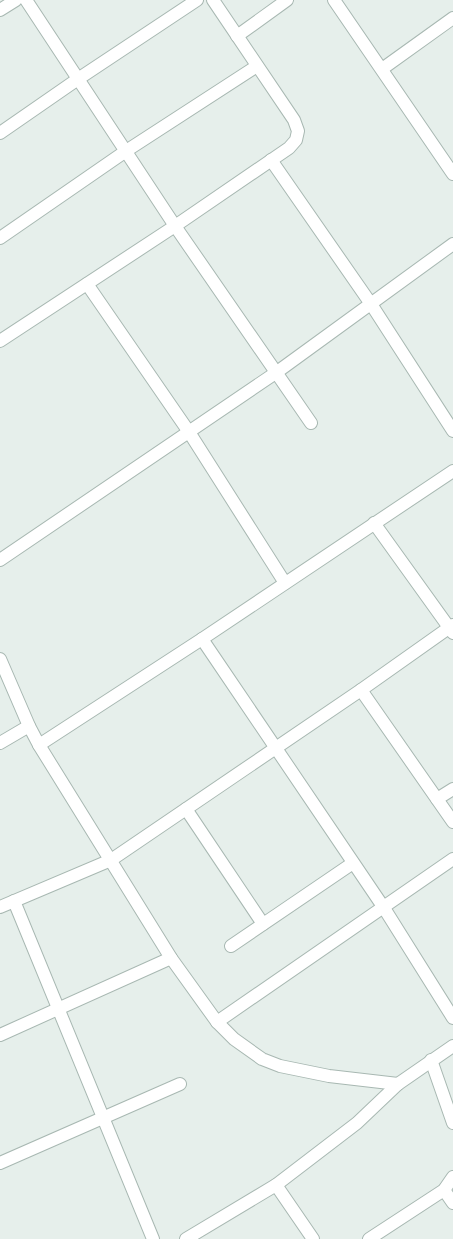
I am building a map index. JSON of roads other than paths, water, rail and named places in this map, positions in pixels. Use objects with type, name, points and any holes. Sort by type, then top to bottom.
[{"type":"street","points":[[0,10],[16,0]]},
{"type":"street","points":[[26,0],[175,226],[311,423]]},
{"type":"street","points":[[0,133],[197,0]]},
{"type":"street","points":[[0,341],[175,226],[290,148],[296,140],[298,131],[294,120],[213,0]]},
{"type":"street","points":[[237,36],[287,0]]},
{"type":"street","points":[[334,0],[453,174]]},
{"type":"street","points":[[382,69],[453,18]]},
{"type":"street","points":[[0,238],[126,151],[257,66]]},
{"type":"street","points":[[271,160],[371,304],[453,431]]},
{"type":"street","points":[[0,560],[277,372],[453,244]]},
{"type":"street","points":[[87,284],[189,432],[285,583]]},
{"type":"street","points":[[39,745],[202,640],[453,471]]},
{"type":"street","points":[[0,907],[111,860],[452,629],[374,523]]},
{"type":"street","points":[[202,640],[384,908],[453,1018]]},
{"type":"street","points":[[0,659],[29,726],[39,745],[171,958],[217,1022],[234,1039],[262,1058],[280,1066],[329,1076],[398,1084]]},
{"type":"street","points":[[361,690],[453,822]]},
{"type":"street","points":[[0,743],[29,726]]},
{"type":"street","points":[[437,799],[453,789]]},
{"type":"street","points":[[186,809],[263,924]]},
{"type":"street","points":[[217,1022],[453,860]]},
{"type":"street","points":[[231,946],[353,862]]},
{"type":"street","points":[[14,901],[153,1239]]},
{"type":"street","points":[[0,1035],[171,958]]},
{"type":"street","points":[[186,1239],[276,1185],[357,1123],[398,1084],[453,1046]]},
{"type":"street","points":[[432,1060],[453,1123]]},
{"type":"street","points":[[0,1163],[180,1084]]},
{"type":"street","points":[[369,1239],[444,1190],[453,1177]]},
{"type":"street","points":[[276,1185],[313,1239]]},
{"type":"street","points":[[444,1190],[453,1203]]}]
